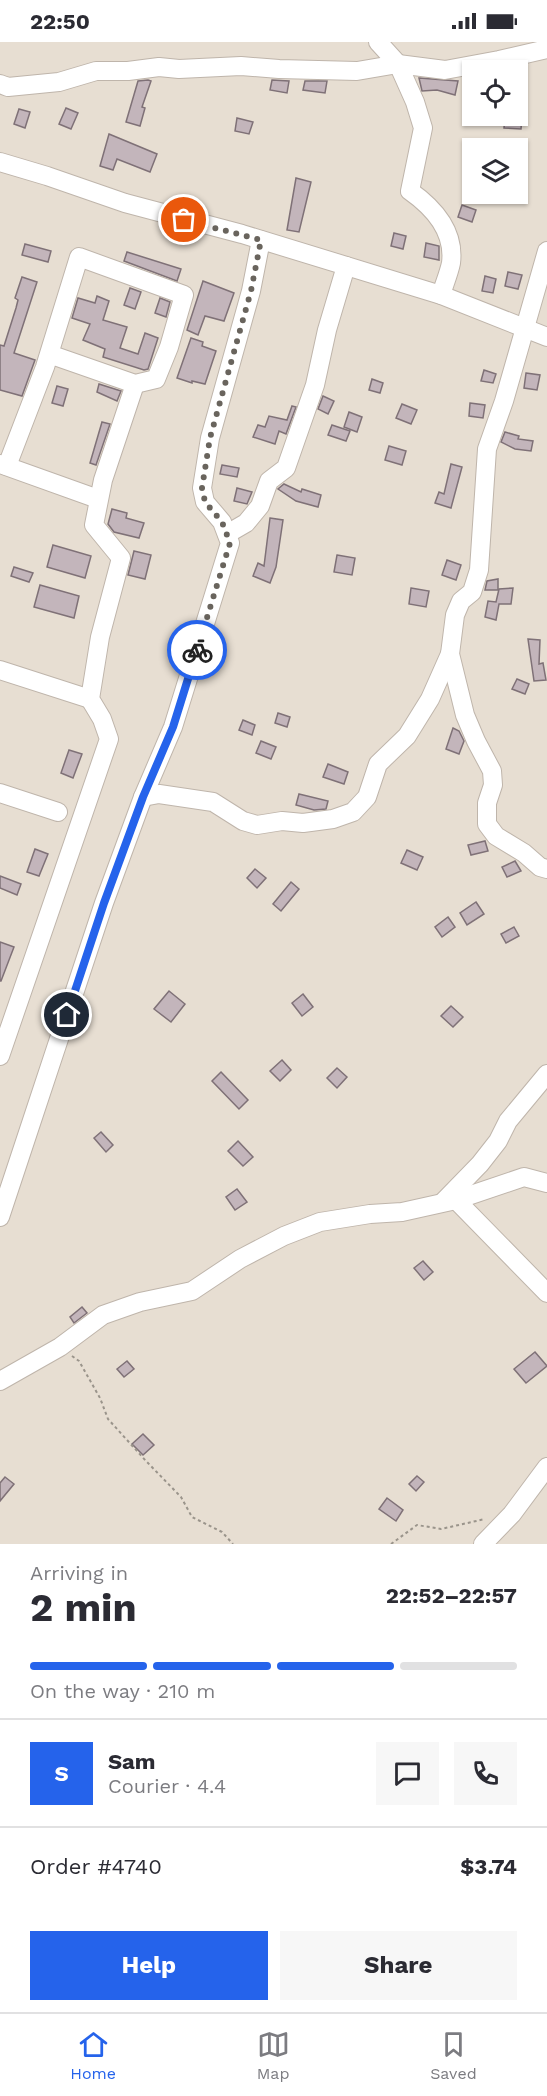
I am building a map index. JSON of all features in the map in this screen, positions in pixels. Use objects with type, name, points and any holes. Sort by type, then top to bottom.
[{"type":"street","points":[[378,42],[398,64],[416,102],[423,128],[410,191],[437,213],[451,240],[451,262],[441,295]]},
{"type":"street","points":[[0,84],[8,87],[59,82],[96,71],[129,71],[159,67],[179,69],[241,66],[357,71],[398,64],[445,70],[547,49]]},
{"type":"street","points":[[0,162],[125,203],[261,240],[441,295],[547,337]]},
{"type":"street","points":[[0,1217],[104,903],[143,797],[173,727],[230,543],[222,522],[205,502],[202,488],[210,438],[251,291],[261,240]]},
{"type":"street","points":[[143,797],[159,794],[213,802],[243,821],[257,825],[282,821],[303,823],[333,819],[353,812],[367,797],[378,764],[407,736],[430,699],[450,654],[455,615],[461,601],[472,592],[479,570],[487,449],[504,401],[547,251]]},
{"type":"street","points":[[49,354],[135,384],[156,379],[169,347],[184,295],[79,257],[49,354],[4,465],[98,500]]},
{"type":"street","points":[[227,534],[246,523],[260,506],[269,481],[286,468],[315,386],[327,330],[345,266]]},
{"type":"street","points":[[0,1055],[109,739],[102,719],[90,699],[100,637],[121,558],[94,525],[98,500],[135,384]]},
{"type":"street","points":[[450,654],[465,715],[492,771],[493,785],[486,803],[487,825],[496,836],[524,853],[540,867],[547,869]]},
{"type":"street","points":[[0,670],[90,699]]},
{"type":"street","points":[[0,794],[58,813]]},
{"type":"street","points":[[450,1200],[498,1141],[508,1121],[547,1074]]},
{"type":"street","points":[[0,1381],[60,1347],[103,1315],[140,1302],[192,1291],[240,1259],[284,1236],[320,1222],[370,1214],[402,1212],[524,1177],[547,1183]]},
{"type":"street","points":[[450,1200],[547,1293]]},
{"type":"street","points":[[483,1544],[512,1514],[547,1467]]},
{"type":"path","points":[[60,1347],[79,1361],[100,1398],[108,1419],[181,1497],[192,1517],[222,1532],[233,1544]]},
{"type":"path","points":[[391,1544],[417,1525],[441,1529],[512,1514]]},
{"type":"building","points":[[419,78],[458,81],[455,95],[437,90],[422,91]]},
{"type":"building","points":[[272,80],[289,81],[287,93],[270,90]]},
{"type":"building","points":[[138,81],[151,81],[142,107],[145,108],[140,126],[126,122]]},
{"type":"building","points":[[305,81],[327,81],[325,93],[303,90]]},
{"type":"building","points":[[66,108],[78,113],[71,129],[59,124]]},
{"type":"building","points":[[19,109],[30,112],[25,128],[14,124]]},
{"type":"building","points":[[237,118],[253,122],[249,134],[235,131]]},
{"type":"building","points":[[504,126],[521,126],[521,129],[504,128]]},
{"type":"building","points":[[109,134],[157,154],[150,172],[117,159],[113,170],[100,166]]},
{"type":"building","points":[[296,178],[311,182],[299,232],[287,230]]},
{"type":"building","points":[[462,205],[476,210],[472,222],[458,217]]},
{"type":"building","points":[[394,233],[406,236],[403,249],[391,246]]},
{"type":"building","points":[[426,243],[439,246],[439,260],[424,257]]},
{"type":"building","points":[[25,244],[51,251],[48,262],[22,255]]},
{"type":"building","points":[[127,252],[181,269],[177,281],[124,261]]},
{"type":"building","points":[[508,272],[522,275],[518,289],[505,286]]},
{"type":"building","points":[[485,276],[496,279],[493,293],[482,291]]},
{"type":"building","points":[[22,277],[37,282],[14,353],[35,360],[22,396],[0,390],[0,345],[4,346],[16,308],[18,300],[15,298]]},
{"type":"building","points":[[203,281],[234,293],[224,321],[205,316],[198,335],[187,330]]},
{"type":"building","points":[[130,288],[141,292],[135,309],[124,305]]},
{"type":"building","points":[[97,296],[109,301],[103,320],[127,327],[120,348],[138,354],[145,333],[158,338],[148,369],[144,370],[103,357],[105,349],[83,340],[90,324],[72,318],[78,298],[95,303]]},
{"type":"building","points":[[160,298],[170,302],[166,317],[155,313]]},
{"type":"building","points":[[191,338],[203,342],[202,346],[216,351],[205,384],[177,378]]},
{"type":"building","points":[[484,370],[496,374],[493,383],[481,381]]},
{"type":"building","points":[[526,373],[540,375],[537,390],[524,388]]},
{"type":"building","points":[[372,379],[383,383],[380,393],[369,390]]},
{"type":"building","points":[[99,384],[121,391],[117,401],[97,392]]},
{"type":"building","points":[[57,386],[68,389],[63,406],[52,403]]},
{"type":"building","points":[[323,396],[334,401],[328,414],[318,409]]},
{"type":"building","points":[[470,403],[485,405],[483,418],[469,416]]},
{"type":"building","points":[[402,404],[417,410],[411,424],[396,418]]},
{"type":"building","points":[[292,406],[296,407],[286,434],[279,431],[275,444],[253,437],[258,425],[265,427],[269,416],[287,420]]},
{"type":"building","points":[[349,412],[362,417],[357,432],[344,427]]},
{"type":"building","points":[[102,422],[110,424],[96,465],[90,463]]},
{"type":"building","points":[[332,425],[350,431],[346,441],[328,435]]},
{"type":"building","points":[[505,432],[519,436],[518,439],[533,441],[531,451],[515,449],[501,442]]},
{"type":"building","points":[[389,446],[406,451],[402,465],[385,460]]},
{"type":"building","points":[[451,464],[462,467],[451,508],[435,503],[439,492],[444,494]]},
{"type":"building","points":[[222,465],[239,468],[237,477],[220,474]]},
{"type":"building","points":[[284,484],[301,492],[302,489],[321,495],[318,507],[296,501],[278,489]]},
{"type":"building","points":[[237,488],[252,492],[247,504],[234,501]]},
{"type":"building","points":[[112,509],[127,513],[126,518],[144,523],[139,538],[114,532],[108,524]]},
{"type":"building","points":[[270,518],[283,520],[276,567],[270,583],[253,576],[258,563],[264,566]]},
{"type":"building","points":[[53,545],[91,556],[85,578],[47,567]]},
{"type":"building","points":[[134,551],[151,555],[145,579],[128,575]]},
{"type":"building","points":[[337,555],[355,558],[352,575],[334,572]]},
{"type":"building","points":[[447,560],[461,565],[456,580],[442,575]]},
{"type":"building","points":[[14,567],[33,573],[29,582],[11,576]]},
{"type":"building","points":[[498,579],[498,590],[485,590],[487,581]]},
{"type":"building","points":[[40,585],[79,596],[74,618],[34,607]]},
{"type":"building","points":[[411,588],[429,591],[426,607],[409,604]]},
{"type":"building","points":[[513,588],[511,604],[499,604],[496,620],[485,617],[488,601],[496,602],[499,589]]},
{"type":"building","points":[[528,639],[540,640],[539,664],[543,663],[546,680],[534,681]]},
{"type":"building","points":[[517,679],[529,684],[525,694],[512,689]]},
{"type":"building","points":[[278,713],[290,717],[287,727],[275,723]]},
{"type":"building","points":[[243,720],[255,725],[252,735],[239,730]]},
{"type":"building","points":[[453,728],[459,731],[464,741],[459,754],[446,749]]},
{"type":"building","points":[[261,741],[276,747],[271,759],[256,753]]},
{"type":"building","points":[[69,750],[82,754],[73,778],[61,773]]},
{"type":"building","points":[[328,764],[348,772],[344,784],[323,777]]},
{"type":"building","points":[[299,794],[328,801],[326,809],[314,810],[296,805]]},
{"type":"building","points":[[485,841],[488,851],[471,855],[468,845]]},
{"type":"building","points":[[35,849],[48,854],[39,876],[27,872]]},
{"type":"building","points":[[407,850],[423,857],[417,870],[401,863]]},
{"type":"building","points":[[515,861],[521,871],[507,877],[502,867]]},
{"type":"building","points":[[255,869],[266,878],[257,888],[247,878]]},
{"type":"building","points":[[0,876],[21,884],[17,895],[0,888]]},
{"type":"building","points":[[291,882],[299,889],[281,911],[273,904]]},
{"type":"building","points":[[476,902],[484,914],[467,925],[460,913]]},
{"type":"building","points":[[448,917],[455,927],[442,937],[435,927]]},
{"type":"building","points":[[514,927],[519,936],[506,943],[501,934]]},
{"type":"building","points":[[0,942],[14,947],[1,981],[0,981]]},
{"type":"building","points":[[169,991],[185,1004],[171,1022],[154,1009]]},
{"type":"building","points":[[303,994],[313,1007],[302,1016],[292,1003]]},
{"type":"building","points":[[451,1006],[463,1017],[453,1027],[441,1016]]},
{"type":"building","points":[[282,1060],[291,1070],[280,1081],[270,1071]]},
{"type":"building","points":[[337,1068],[347,1077],[337,1088],[327,1078]]},
{"type":"building","points":[[221,1072],[248,1100],[239,1109],[212,1081]]},
{"type":"building","points":[[101,1132],[113,1145],[106,1152],[94,1138]]},
{"type":"building","points":[[238,1141],[253,1157],[243,1166],[228,1151]]},
{"type":"building","points":[[237,1189],[247,1202],[235,1210],[226,1197]]},
{"type":"building","points":[[423,1261],[433,1272],[424,1280],[414,1268]]},
{"type":"building","points":[[82,1307],[87,1313],[74,1323],[70,1317]]},
{"type":"building","points":[[535,1352],[547,1366],[526,1383],[514,1369]]},
{"type":"building","points":[[127,1361],[134,1369],[124,1377],[117,1369]]},
{"type":"building","points":[[143,1434],[154,1445],[143,1455],[132,1444]]},
{"type":"building","points":[[417,1476],[424,1482],[416,1491],[409,1484]]},
{"type":"building","points":[[5,1477],[14,1484],[0,1501],[0,1483]]},
{"type":"building","points":[[387,1498],[403,1510],[396,1521],[379,1509]]},
{"type":"way so far","points":[[184,220],[261,240],[251,291],[210,438],[202,488],[205,502],[222,522],[230,543],[197,650]]},
{"type":"route","points":[[67,1015],[104,903],[143,797],[173,727],[197,650]]}]
